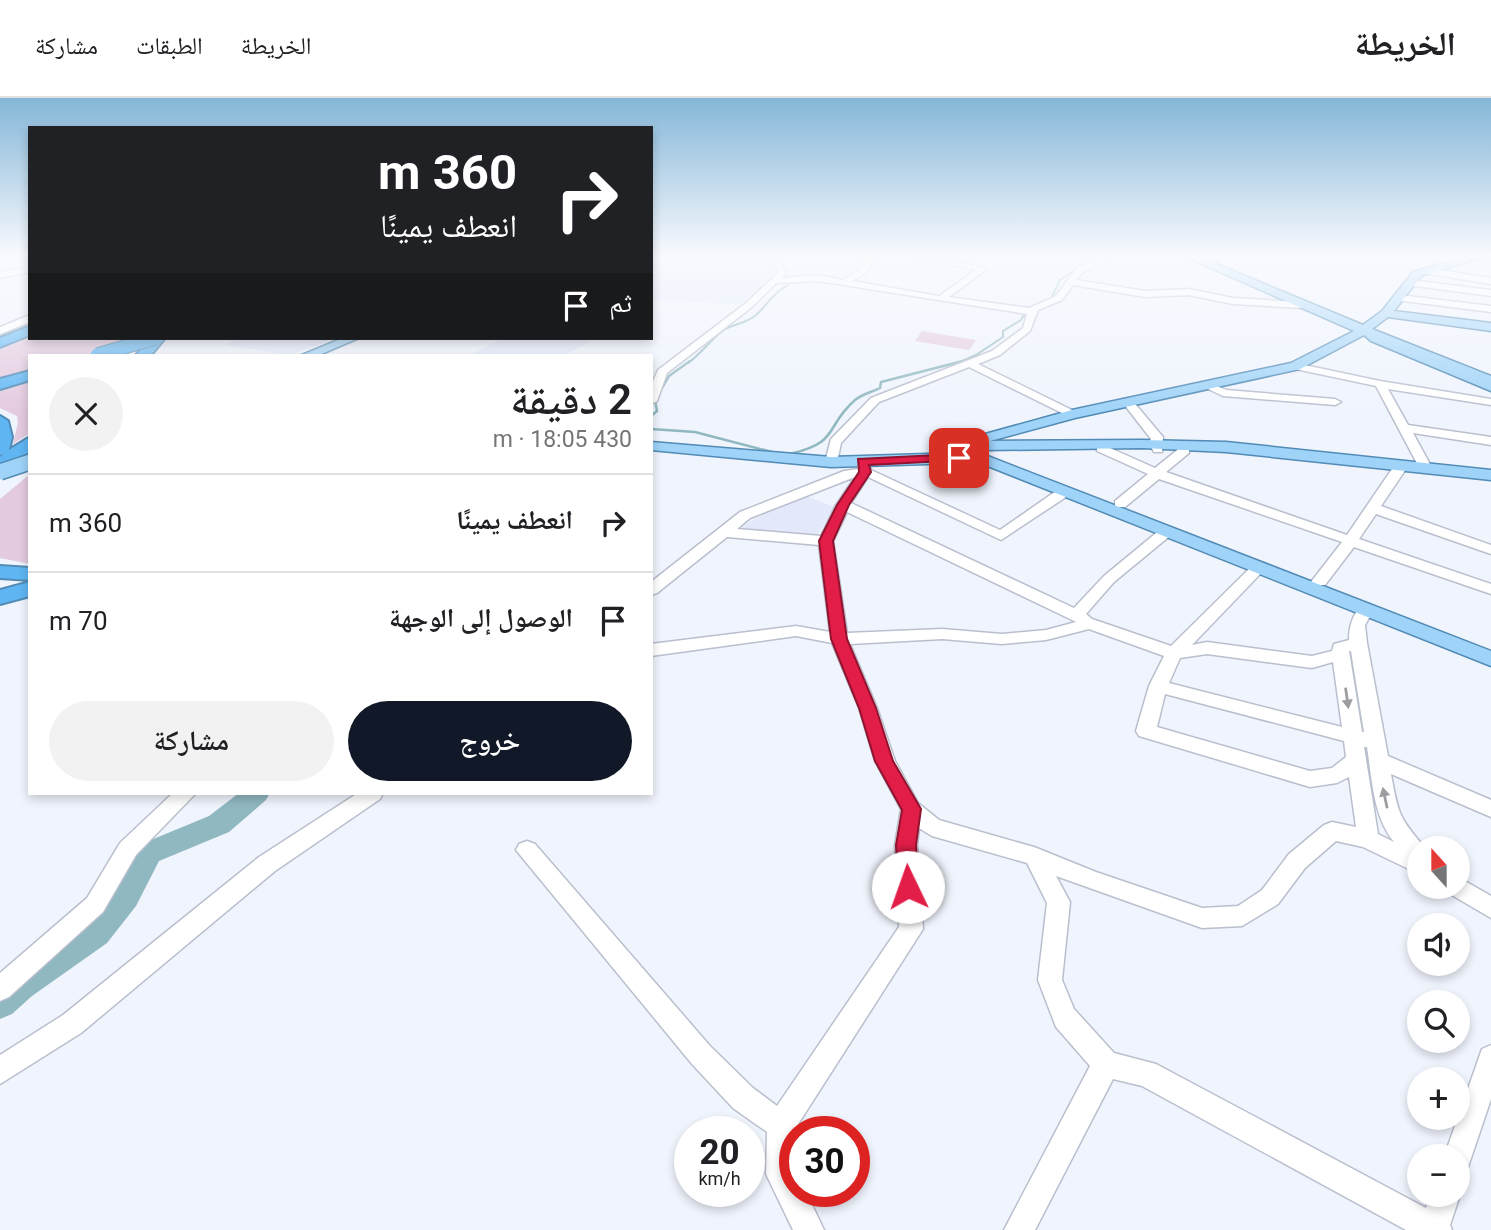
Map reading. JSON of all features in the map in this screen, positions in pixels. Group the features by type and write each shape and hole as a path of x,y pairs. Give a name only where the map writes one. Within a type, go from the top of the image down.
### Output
{"highway":[{"path":"0,343 28,331"},
{"path":"126,354 140,340"},
{"path":"101,354 150,340"},
{"path":"144,354 155,340"},
{"path":"0,384 28,377"},
{"path":"0,421 3,437 0,450"},
{"path":"0,466 28,444"},
{"path":"0,483 28,461"},
{"path":"0,572 28,574"},
{"path":"0,597 28,590"}],"main road":[{"path":"1308,308 1491,381"},
{"path":"832,460 955,452 975,461 986,450 1072,414 1295,366 1366,331 1390,308"},
{"path":"1386,313 1491,327"},
{"path":"1366,331 1375,338 1491,387"},
{"path":"311,354 348,340"},
{"path":"324,354 360,340"},
{"path":"653,444 832,460 864,467 955,452 963,442 1491,647"},
{"path":"986,450 1156,447 1260,450 1491,478"},
{"path":"986,450 1156,447 1421,469"},
{"path":"986,450 1064,492 1491,659"},
{"path":"0,466 28,459"},
{"path":"0,472 28,460"}],"street":[{"path":"653,396 662,372 745,308"},
{"path":"1008,308 1032,311"},
{"path":"832,460 835,442 875,400 996,353 1027,329 1035,308"},
{"path":"1461,308 1471,324"},
{"path":"0,331 28,319"},
{"path":"971,364 1072,414"},
{"path":"1295,366 1380,384 1491,402"},
{"path":"1380,384 1404,428 1421,469"},
{"path":"1210,386 1223,393 1335,402"},
{"path":"1127,401 1159,440 1156,447"},
{"path":"1404,428 1491,441"},
{"path":"1101,448 1155,473 1491,589"},
{"path":"1120,504 1185,450"},
{"path":"864,467 1001,536 1064,492"},
{"path":"864,467 826,541 839,639 868,708 884,761 911,809 932,828 1034,856 1090,880 1202,918 1242,916 1270,897 1297,861 1332,831 1368,839 1407,859"},
{"path":"653,588 745,515 864,467"},
{"path":"1319,582 1399,469"},
{"path":"843,505 1083,620 1174,653 1207,648 1312,662 1349,649"},
{"path":"1373,508 1491,550"},
{"path":"653,650 796,631 839,639 943,634 1002,639 1046,635 1083,620 1109,579 1166,532"},
{"path":"723,533 826,541"},
{"path":"1258,568 1174,653 1158,685 1146,731 1310,779 1336,775 1355,761"},
{"path":"1365,611 1349,649 1352,737 1368,839"},
{"path":"1349,649 1376,751 1387,808 1395,828 1407,842"},
{"path":"1158,685 1352,737 1491,809"},
{"path":"0,989 95,905 128,849 184,795"},
{"path":"0,1071 72,1024 267,864 370,795"},
{"path":"787,1116 911,929 906,845 911,809"},
{"path":"527,850 701,1055 743,1098 779,1124"},
{"path":"1034,856 1059,902 1049,980 1065,1018 1106,1064 1146,1074 1435,1229 1441,1207"},
{"path":"1470,895 1491,908"},
{"path":"1462,1144 1491,1058"},
{"path":"1019,1230 1106,1064"},
{"path":"798,1207 809,1230"}],"shaded area":[{"path":"922,331 976,340 969,350 915,341"},
{"path":"28,338 28,340 133,340 89,354 28,354 28,373 0,381 0,349"},
{"path":"236,340 331,340 292,354 225,345"},
{"path":"500,340 592,340 568,354 472,354"},
{"path":"28,383 28,434 13,444 17,416 0,408 0,391"},
{"path":"28,476 28,564 0,558 0,499"},
{"path":"806,496 834,507 816,537 737,531 756,518"}],"waterway":[{"path":"688,363 725,329 745,322 763,308"},
{"path":"962,361 1003,337 1003,331 1021,320 1026,312"},
{"path":"659,393 669,376 690,361"},
{"path":"790,454 825,439 845,410 858,398 880,388 881,382 962,361"},
{"path":"958,363 962,361"},
{"path":"653,414 657,411 655,400"},
{"path":"653,429 695,432 772,452"},
{"path":"0,1003 21,985 96,933 125,897 149,853 219,824 255,795"}],"route":[{"path":"908,887 906,845 911,809 884,761 868,708 839,639 826,541 843,505 865,472 862,462 959,458"}]}
